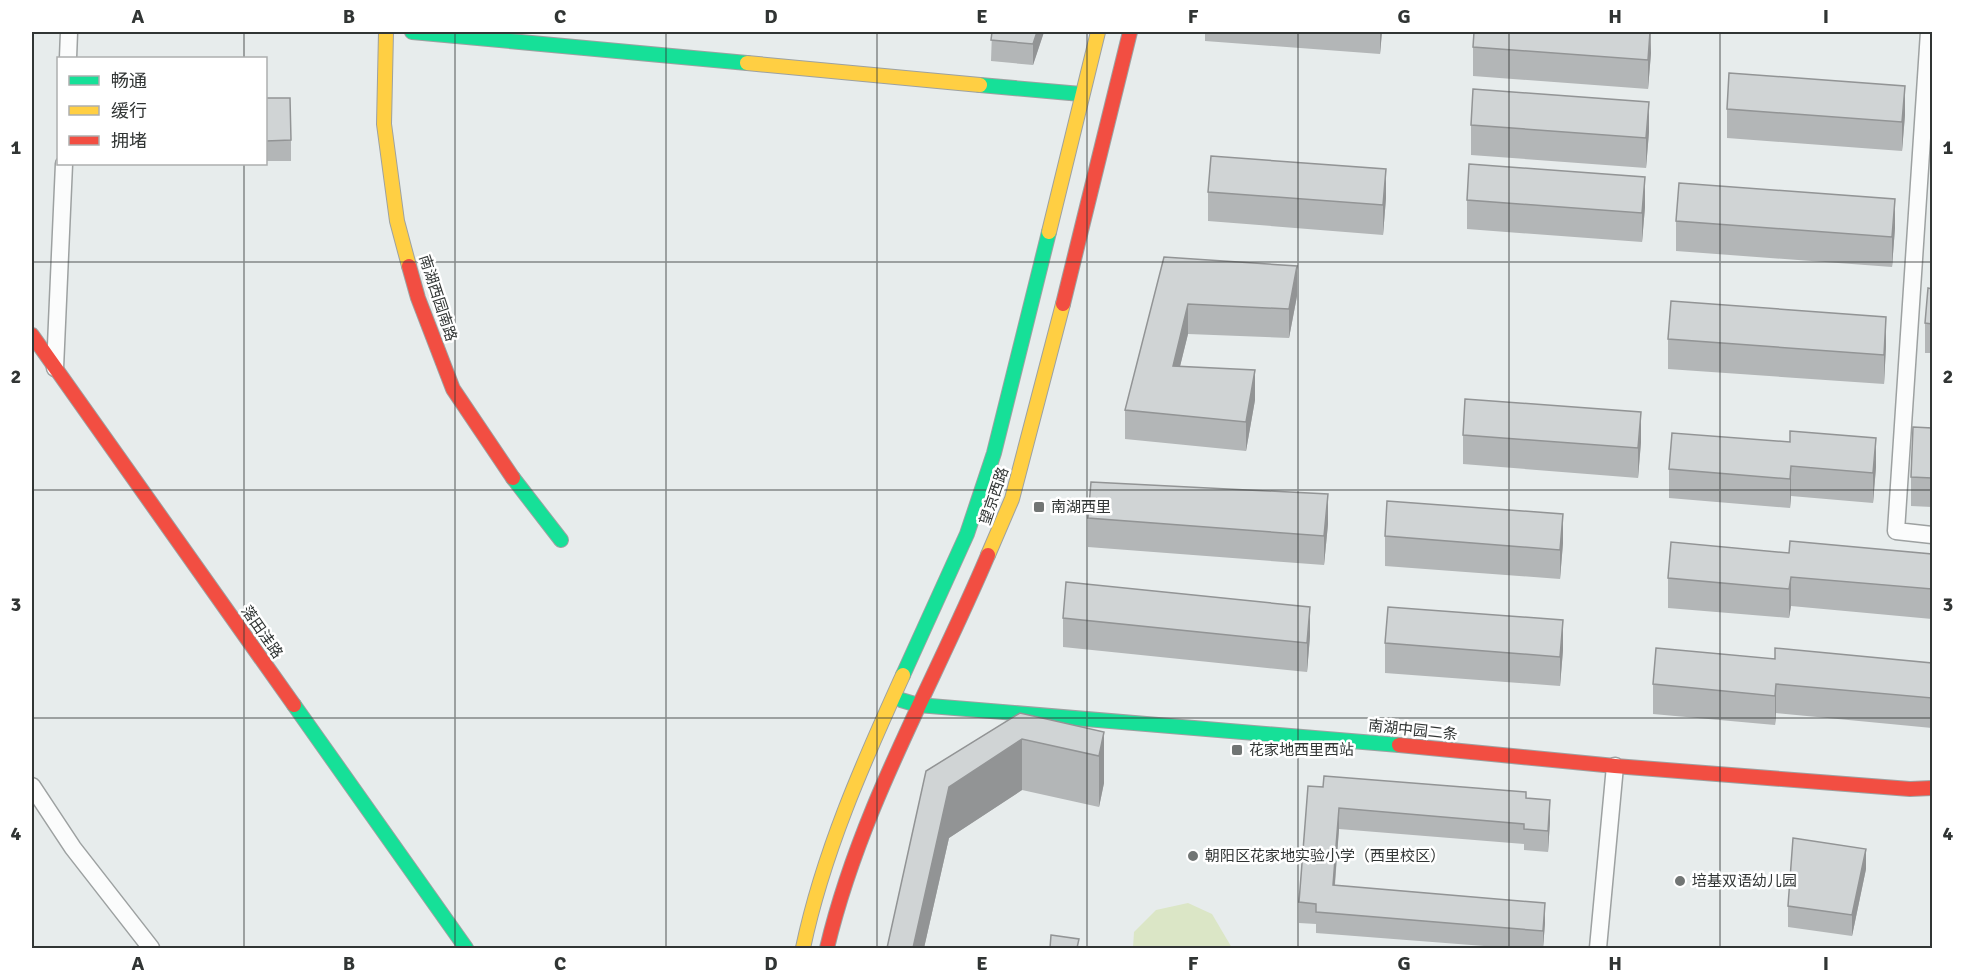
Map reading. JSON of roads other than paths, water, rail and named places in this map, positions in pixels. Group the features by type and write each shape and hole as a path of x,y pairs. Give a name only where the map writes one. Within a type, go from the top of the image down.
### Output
{"street":[{"path":"68,57 69,32"},
{"name":"南湖西园南路","path":"386,32 384,124 397,221 418,298 453,389 504,467 561,540"},
{"path":"412,32 1081,94"},
{"name":"望京西路","path":"802,948 812,909 858,772 967,534 994,453 1098,32"},
{"name":"望京西路","path":"827,948 837,906 876,802 918,705 958,626 1011,499 1047,367 1130,32"},
{"path":"1929,32 1896,531 1932,535"},
{"path":"55,368 64,165"},
{"name":"落田洼路","path":"32,335 466,948"},
{"name":"南湖中园二条","path":"892,698 918,705 1216,728 1615,766 1910,789 1932,788"},
{"path":"1598,948 1615,766"},
{"path":"32,786 74,848 151,948"}],"place":[{"name":"南湖西里","path":"1039,507"},
{"name":"花家地西里西站","path":"1237,750"},
{"name":"朝阳区花家地实验小学（西里校区）","path":"1193,856"},
{"name":"培基双语幼儿园","path":"1680,881"}]}
